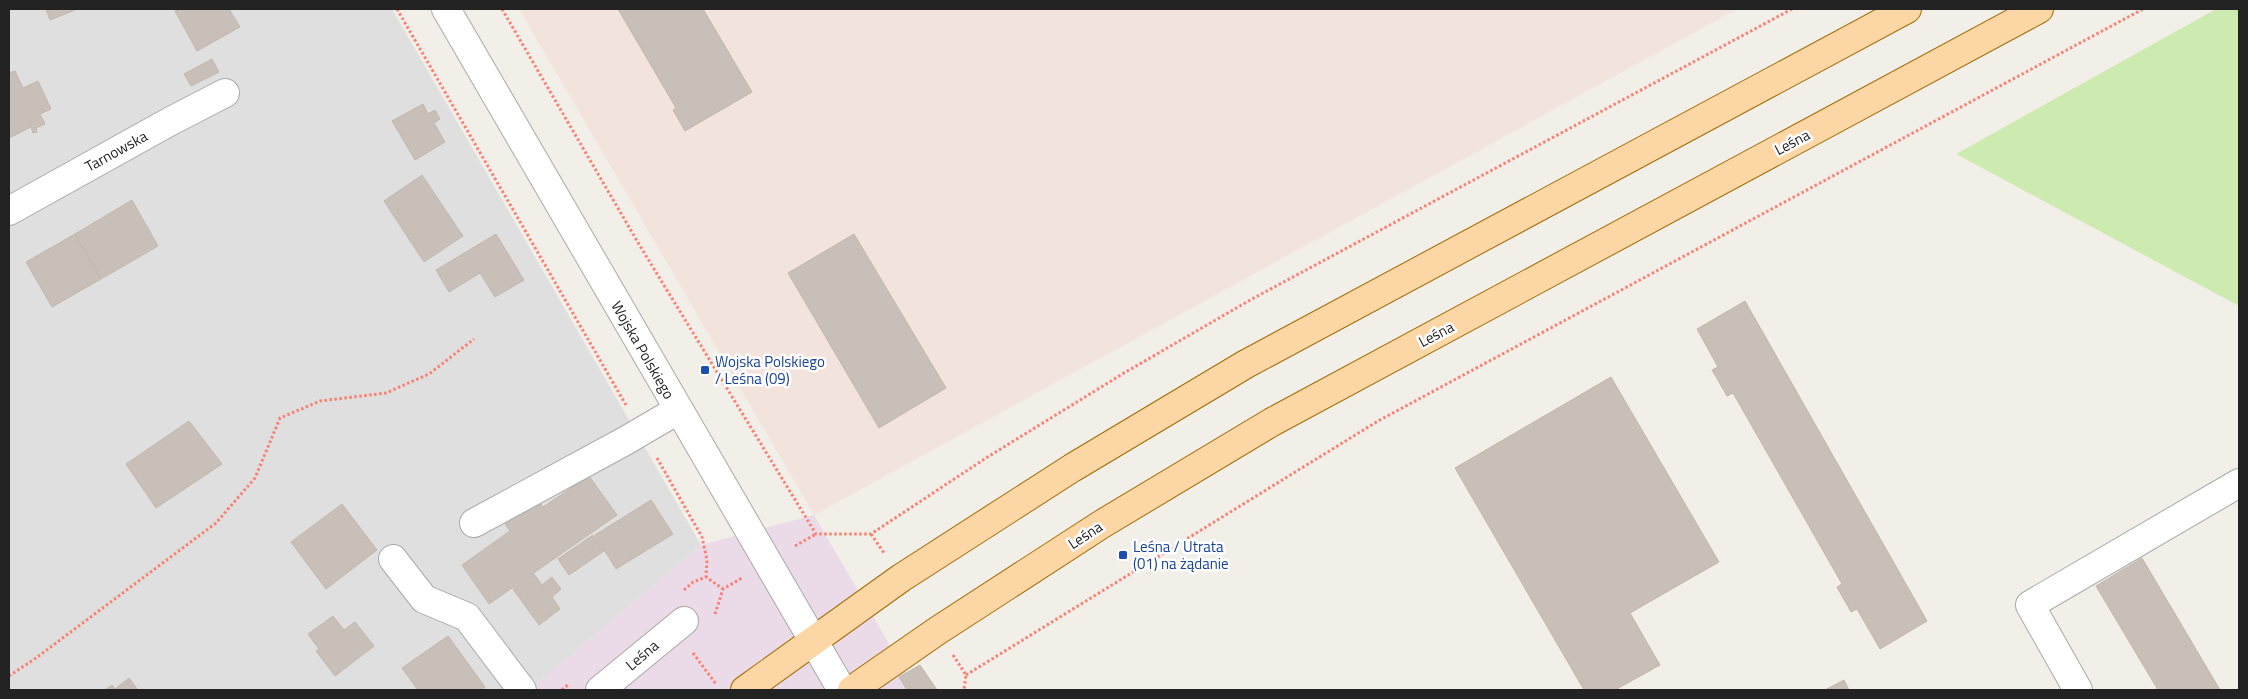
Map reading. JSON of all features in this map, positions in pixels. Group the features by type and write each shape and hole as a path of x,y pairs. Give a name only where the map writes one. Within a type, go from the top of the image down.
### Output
{"main road":[{"path":"745,690 901,578 1072,468 1246,364 1907,9"},
{"name":"Leśna","path":"852,690 937,631 1102,524 1272,422 2039,9"}],"street":[{"name":"Wojska Polskiego","path":"446,9 842,690"},
{"name":"Tarnowska","path":"9,211 225,93"},
{"path":"474,523 642,432 678,410"},
{"path":"2078,690 2030,605 2239,483"},
{"path":"392,558 424,599 467,617 522,690"},
{"name":"Leśna","path":"600,690 686,633"}],"path":[{"path":"397,9 702,537 707,560 706,577"},
{"path":"502,9 640,246 816,534"},
{"path":"713,617 717,611 723,589 816,534 871,534 986,458 1115,378 1252,299 1792,9"},
{"path":"966,675 1378,421 2143,9"},
{"path":"9,676 36,658 216,523 255,478 280,418 320,401 386,393 429,374 474,339"},
{"path":"686,633 720,690"}],"shaded area":[{"path":"9,9 392,9 701,545 530,690 9,690"},
{"path":"519,9 1737,9 814,515"},
{"path":"814,515 916,690 530,690 701,545"}],"green space":[{"path":"2216,9 2239,9 2239,306 1956,154"}],"building":[{"path":"46,9 75,9 75,10 50,20"},
{"path":"179,9 229,9 240,27 197,51 175,11"},
{"path":"618,9 703,9 752,92 685,131 673,110 676,108"},
{"path":"212,59 219,72 191,86 184,74"},
{"path":"15,71 23,88 38,81 51,109 40,114 45,124 36,128 37,132 33,133 31,127 9,138 9,73"},
{"path":"423,104 428,114 435,110 440,119 434,123 445,142 415,160 392,121"},
{"path":"422,175 463,236 424,262 384,201"},
{"path":"132,200 158,246 101,279 75,234"},
{"path":"75,234 101,279 52,307 26,262"},
{"path":"496,234 524,280 495,297 480,273 449,292 436,270"},
{"path":"854,234 946,388 879,428 788,273"},
{"path":"1745,301 1927,621 1880,649 1857,609 1851,612 1837,587 1842,584 1733,393 1727,396 1712,370 1718,367 1697,329"},
{"path":"1611,377 1719,562 1630,613 1660,665 1615,690 1584,690 1455,468"},
{"path":"189,421 222,464 156,508 126,464"},
{"path":"589,476 617,515 489,604 462,565 510,531 505,524 538,500 543,507"},
{"path":"651,500 673,534 616,569 595,535"},
{"path":"342,504 377,550 326,589 291,542"},
{"path":"593,535 604,551 569,575 558,559"},
{"path":"2142,558 2220,690 2158,690 2096,586"},
{"path":"534,574 542,585 552,577 561,589 552,597 560,609 539,625 513,589"},
{"path":"333,616 344,630 355,622 374,646 335,676 316,651 319,649 308,634"},
{"path":"448,636 485,687 481,690 418,690 402,668"},
{"path":"920,665 937,690 907,690 899,677"},
{"path":"129,678 138,690 105,690 112,685 115,689"},
{"path":"1844,680 1849,690 1825,690"}],"place":[{"name":"Wojska Polskiego / Leśna (09)","path":"705,370"},
{"name":"Leśna / Utrata (01) na żądanie","path":"1123,555"}]}
